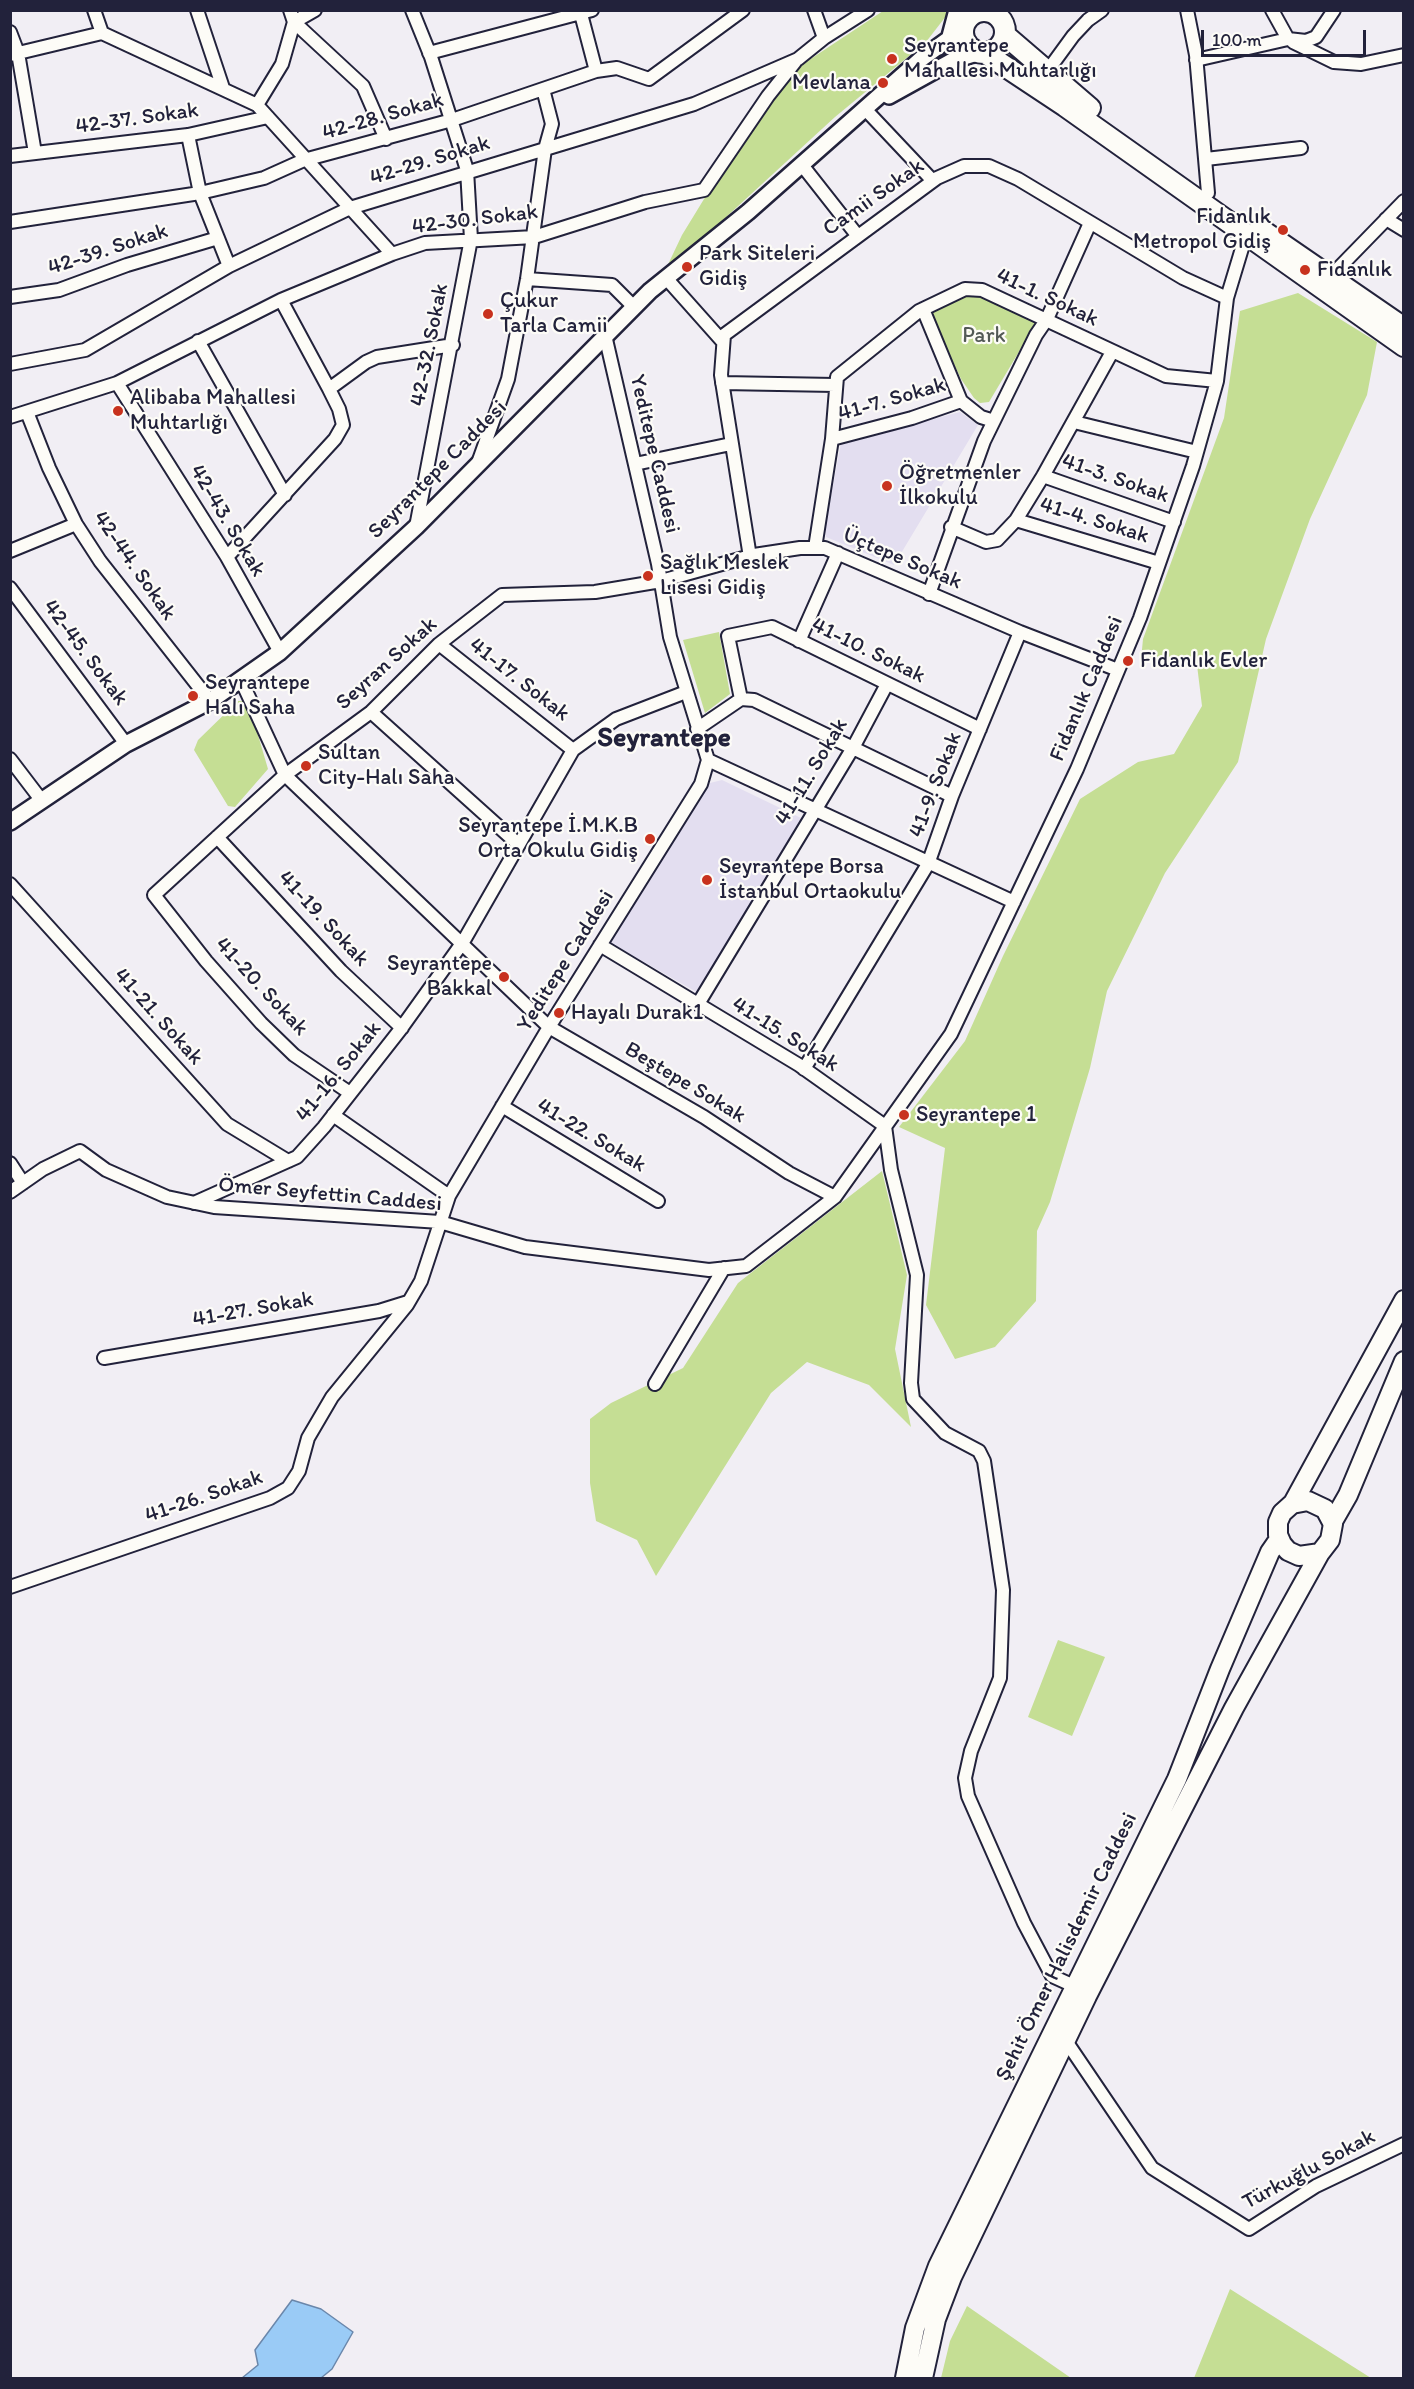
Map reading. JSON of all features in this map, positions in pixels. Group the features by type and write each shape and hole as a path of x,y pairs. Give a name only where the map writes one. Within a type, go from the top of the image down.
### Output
{"main road":[{"path":"1404,328 1208,193 1073,96 1005,35 1000,19 988,11 980,12 961,22 967,44 1065,106 1404,346"},
{"path":"983,53 999,47 1005,35"},
{"path":"1404,1300 1293,1503 1279,1519 1279,1539 1288,1551 1299,1556 1320,1553 1330,1540 1332,1522 1348,1496 1404,1361"},
{"path":"1293,1503 1304,1501 1317,1503 1327,1512 1332,1522"},
{"name":"Şehit Ömer Halisdemir Caddesi","path":"905,2379 915,2328 938,2266 1177,1779 1220,1669 1270,1552 1279,1539"},
{"name":"Şehit Ömer Halisdemir Caddesi","path":"923,2379 936,2319 952,2277 1066,2041 1234,1708 1320,1553"}],"street":[{"path":"94,10 102,33"},
{"path":"197,10 223,88"},
{"path":"292,16 315,10"},
{"name":"42-32. Sokak","path":"412,10 452,120 467,171 471,238 453,345 416,526"},
{"name":"42-28. Sokak","path":"10,222 200,192 264,178 304,160 452,120 596,71 617,68 649,79 743,10"},
{"path":"814,10 824,38"},
{"name":"42-29. Sokak","path":"10,364 85,350 229,266 350,208 694,104 798,59 824,38 867,10"},
{"path":"1046,73 1073,36 1088,20 1102,10"},
{"path":"1187,10 1196,60 1208,193"},
{"path":"1272,10 1288,39 1334,62 1361,64 1404,56"},
{"path":"1196,60 1288,39 1306,41 1316,37 1334,10"},
{"path":"429,53 586,12 596,71"},
{"path":"257,105 282,64 292,16"},
{"path":"292,16 363,86 386,139"},
{"name":"Seyrantepe Caddesi","path":"10,822 126,744 210,701 279,652 416,526 634,307 802,165 961,22"},
{"path":"10,32 35,153"},
{"path":"14,54 102,33 257,105 304,160 392,254"},
{"name":"Seyrantepe Caddesi","path":"865,109 954,60 983,53"},
{"name":"42-30. Sokak","path":"10,417 117,383 281,300 392,254 426,243 471,238 534,237 645,202 704,190 768,96 798,59"},
{"path":"954,60 1001,65"},
{"path":"478,463 508,379 527,279 545,149 552,124 543,89"},
{"path":"865,109 933,181"},
{"name":"42-37. Sokak","path":"10,156 188,135 268,117"},
{"path":"188,135 200,192 229,266"},
{"path":"1206,159 1301,148"},
{"path":"802,165 857,235"},
{"name":"Camii Sokak","path":"723,342 724,335 857,235 933,181 964,166 989,166 1018,178 1183,278 1227,298"},
{"path":"1330,277 1404,201"},
{"path":"1386,219 1404,230"},
{"path":"929,594 951,527 994,421 1036,335 1047,320 1090,223"},
{"name":"Fidanlık Caddesi","path":"885,1126 951,1034 1077,769 1118,670 1174,522 1197,452 1217,381 1227,298 1246,235"},
{"name":"42-39. Sokak","path":"10,297 59,290 127,265 218,238"},
{"path":"666,278 723,342 722,383 750,556"},
{"path":"527,279 612,285 634,307"},
{"name":"41-1. Sokak","path":"835,385 837,377 923,309 965,289 982,290 1166,376 1217,381"},
{"path":"227,557 335,439 343,425 339,409 281,300"},
{"path":"923,309 961,401"},
{"name":"Yeditepe Caddesi","path":"440,1222 449,1196 549,1027 701,784 708,760 670,637 661,580 605,335"},
{"path":"198,341 285,495"},
{"path":"329,389 366,362 377,357 453,345"},
{"path":"951,527 986,542 997,540 1016,520 1112,352"},
{"name":"42-43. Sokak","path":"117,383 227,557 279,652"},
{"path":"722,383 835,385 832,439 815,548"},
{"name":"41-7. Sokak","path":"832,439 912,418 961,401 981,417 994,421"},
{"name":"42-44. Sokak","path":"27,412 49,468 76,524 126,596 210,701"},
{"path":"1074,422 1197,452"},
{"path":"635,464 731,444"},
{"name":"41-3. Sokak","path":"1042,476 1174,522"},
{"name":"41-4. Sokak","path":"1016,520 1159,563"},
{"path":"10,551 76,524"},
{"name":"Üçtepe Sokak","path":"661,580 750,556 825,548 1020,632 1118,670"},
{"path":"799,641 838,553"},
{"name":"Seyran Sokak","path":"154,895 285,775 371,712 439,644 502,595 595,592 661,580"},
{"name":"42-45. Sokak","path":"10,588 126,744"},
{"name":"41-10. Sokak","path":"741,699 728,636 772,627 980,729"},
{"name":"41-9. Sokak","path":"804,1069 928,864 952,796 1020,632"},
{"name":"41-17. Sokak","path":"439,644 573,750"},
{"path":"241,680 285,775"},
{"name":"41-11. Sokak","path":"698,1004 813,810 854,746 887,684"},
{"name":"41-16. Sokak","path":"194,1203 297,1156 402,1028 463,942 573,750 616,719 686,692"},
{"path":"697,729 741,699 754,700 854,746 952,796"},
{"path":"371,712 518,844"},
{"path":"10,759 42,801"},
{"path":"708,760 1014,902"},
{"name":"Beştepe Sokak","path":"285,775 386,874 463,942 549,1027 704,1117 789,1173 835,1197"},
{"name":"41-19. Sokak","path":"217,837 341,971 402,1028"},
{"name":"41-21. Sokak","path":"10,884 227,1124 288,1161"},
{"name":"41-20. Sokak","path":"154,895 206,961 261,1023 294,1055 350,1093"},
{"name":"41-15. Sokak","path":"600,945 804,1069 885,1126"},
{"name":"41-22. Sokak","path":"502,1106 658,1201"},
{"path":"333,1114 449,1196"},
{"path":"885,1126 891,1170 917,1275 911,1383 913,1400 945,1433 979,1451 984,1461 1003,1590 1000,1678 971,1751 965,1778 968,1796 1024,1923 1052,1976 1074,1986"},
{"name":"Ömer Seyfettin Caddesi","path":"23,1183 80,1151 106,1170 136,1184 167,1197 194,1203 314,1216 440,1222 525,1247 709,1270 746,1266 835,1197 885,1126"},
{"path":"10,1163 23,1183 10,1192"},
{"name":"41-26. Sokak","path":"10,1587 270,1498 288,1488 299,1471 308,1438 332,1397 408,1302 421,1281 440,1222"},
{"path":"656,1384 724,1268"},
{"name":"41-27. Sokak","path":"104,1358 379,1311 408,1302"},
{"name":"Türkuğlu Sokak","path":"1066,2041 1152,2168 1249,2229 1316,2186 1404,2144"}],"shaded area":[{"name":"Öğretmenler İlkokulu","path":"960,412 978,425 894,565 826,537 825,528 841,443"},
{"name":"Seyrantepe Borsa İstanbul Ortaokulu","path":"722,780 801,818 700,994 609,942 710,783"}],"green space":[{"path":"883,11 950,11 926,42 835,117 663,275 682,235 712,186 775,95 800,66"},
{"name":"Park","path":"958,293 982,293 1033,319 1035,325 989,402 980,403 961,379 928,308"},
{"path":"1298,293 1377,342 1367,395 1310,519 1266,639 1238,762 1165,873 1107,991 1090,1068 1050,1202 1037,1231 1036,1301 995,1347 955,1359 926,1305 945,1148 899,1127 965,1041 1003,956 1080,799 1138,762 1174,754 1202,706 1197,665 1141,660 1143,639 1224,418 1240,311"},
{"path":"719,632 730,694 705,713 683,640"},
{"path":"238,701 248,701 268,769 235,807 228,806 194,750 198,740"},
{"path":"882,1171 907,1275 895,1349 911,1427 869,1385 807,1362 771,1393 656,1576 637,1540 596,1521 590,1483 590,1419 611,1403 683,1368 738,1283"},
{"path":"1058,1640 1105,1657 1072,1736 1028,1717"},
{"path":"1230,2289 1371,2378 1194,2378"},
{"path":"967,2306 1071,2378 941,2378 950,2341"}],"water":[{"path":"292,2300 321,2309 353,2332 332,2369 321,2378 242,2378 258,2365 255,2350"}],"place":[{"name":"Seyrantepe Mahallesi Muhtarlığı","path":"892,59"},
{"name":"Mevlana","path":"883,83"},
{"name":"Fidanlık Metropol Gidiş","path":"1283,230"},
{"name":"Park Siteleri Gidiş","path":"687,267"},
{"name":"Fidanlık","path":"1305,270"},
{"name":"Çukur Tarla Camii","path":"488,314"},
{"name":"Alibaba Mahallesi Muhtarlığı","path":"118,411"},
{"name":"Öğretmenler İlkokulu","path":"887,486"},
{"name":"Sağlık Meslek Lisesi Gidiş","path":"648,576"},
{"name":"Fidanlık Evler","path":"1128,661"},
{"name":"Seyrantepe Halı Saha","path":"193,696"},
{"name":"Sultan City-Halı Saha","path":"306,766"},
{"name":"Seyrantepe İ.M.K.B Orta Okulu Gidiş","path":"650,839"},
{"name":"Seyrantepe Borsa İstanbul Ortaokulu","path":"707,880"},
{"name":"Seyrantepe Bakkal","path":"504,977"},
{"name":"Hayalı Durak1","path":"559,1013"},
{"name":"Seyrantepe 1","path":"904,1115"}],"district":[{"name":"Seyrantepe","path":"664,739"}]}
